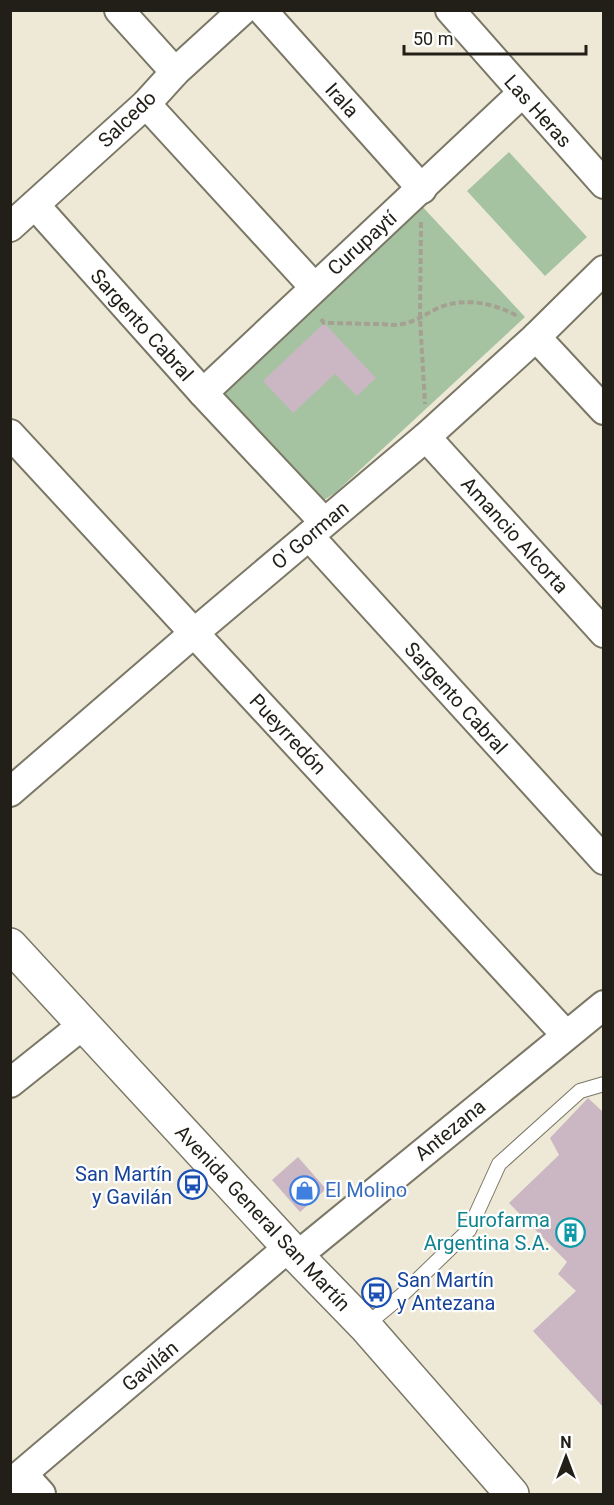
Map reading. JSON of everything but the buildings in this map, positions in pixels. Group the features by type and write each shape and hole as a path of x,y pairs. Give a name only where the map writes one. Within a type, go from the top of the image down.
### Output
{"main road":[{"name":"Avenida General San Martín","path":"10,945 365,1326 512,1494"}],"street":[{"path":"119,10 175,72"},
{"name":"Salcedo","path":"10,227 146,104 175,72 243,10"},
{"name":"Irala","path":"262,10 422,189"},
{"name":"Las Heras","path":"450,10 521,94 603,184"},
{"name":"Curupaytí","path":"203,393 521,94"},
{"path":"146,104 314,287"},
{"name":"Sargento Cabral","path":"35,205 203,393 317,529 603,860"},
{"name":"O' Gorman","path":"10,792 426,437 536,337 603,270"},
{"path":"536,337 603,410"},
{"name":"Pueyrredón","path":"10,434 566,1035"},
{"name":"Amancio Alcorta","path":"426,437 603,633"},
{"name":"Antezana","path":"293,1251 603,1005"},
{"path":"10,1083 84,1024"},
{"name":"Gavilán","path":"25,1484 293,1251"}],"lane":[{"path":"365,1326 401,1296 469,1230 500,1164 580,1091 603,1084"}],"path":[{"path":"422,189 420,318 426,437"},
{"path":"324,323 402,324 420,318 435,309 456,303 479,303 509,311 526,320 536,337"}],"green space":[{"path":"509,152 587,237 545,276 467,191"},
{"path":"419,203 525,317 335,493 324,500 319,499 225,400 222,391"}],"place":[{"name":"San Martín y Gavilán","path":"193,1185"},
{"name":"El Molino","path":"304,1190"},
{"name":"Eurofarma Argentina S.A.","path":"571,1232"},
{"name":"San Martín y Antezana","path":"376,1292"}]}
